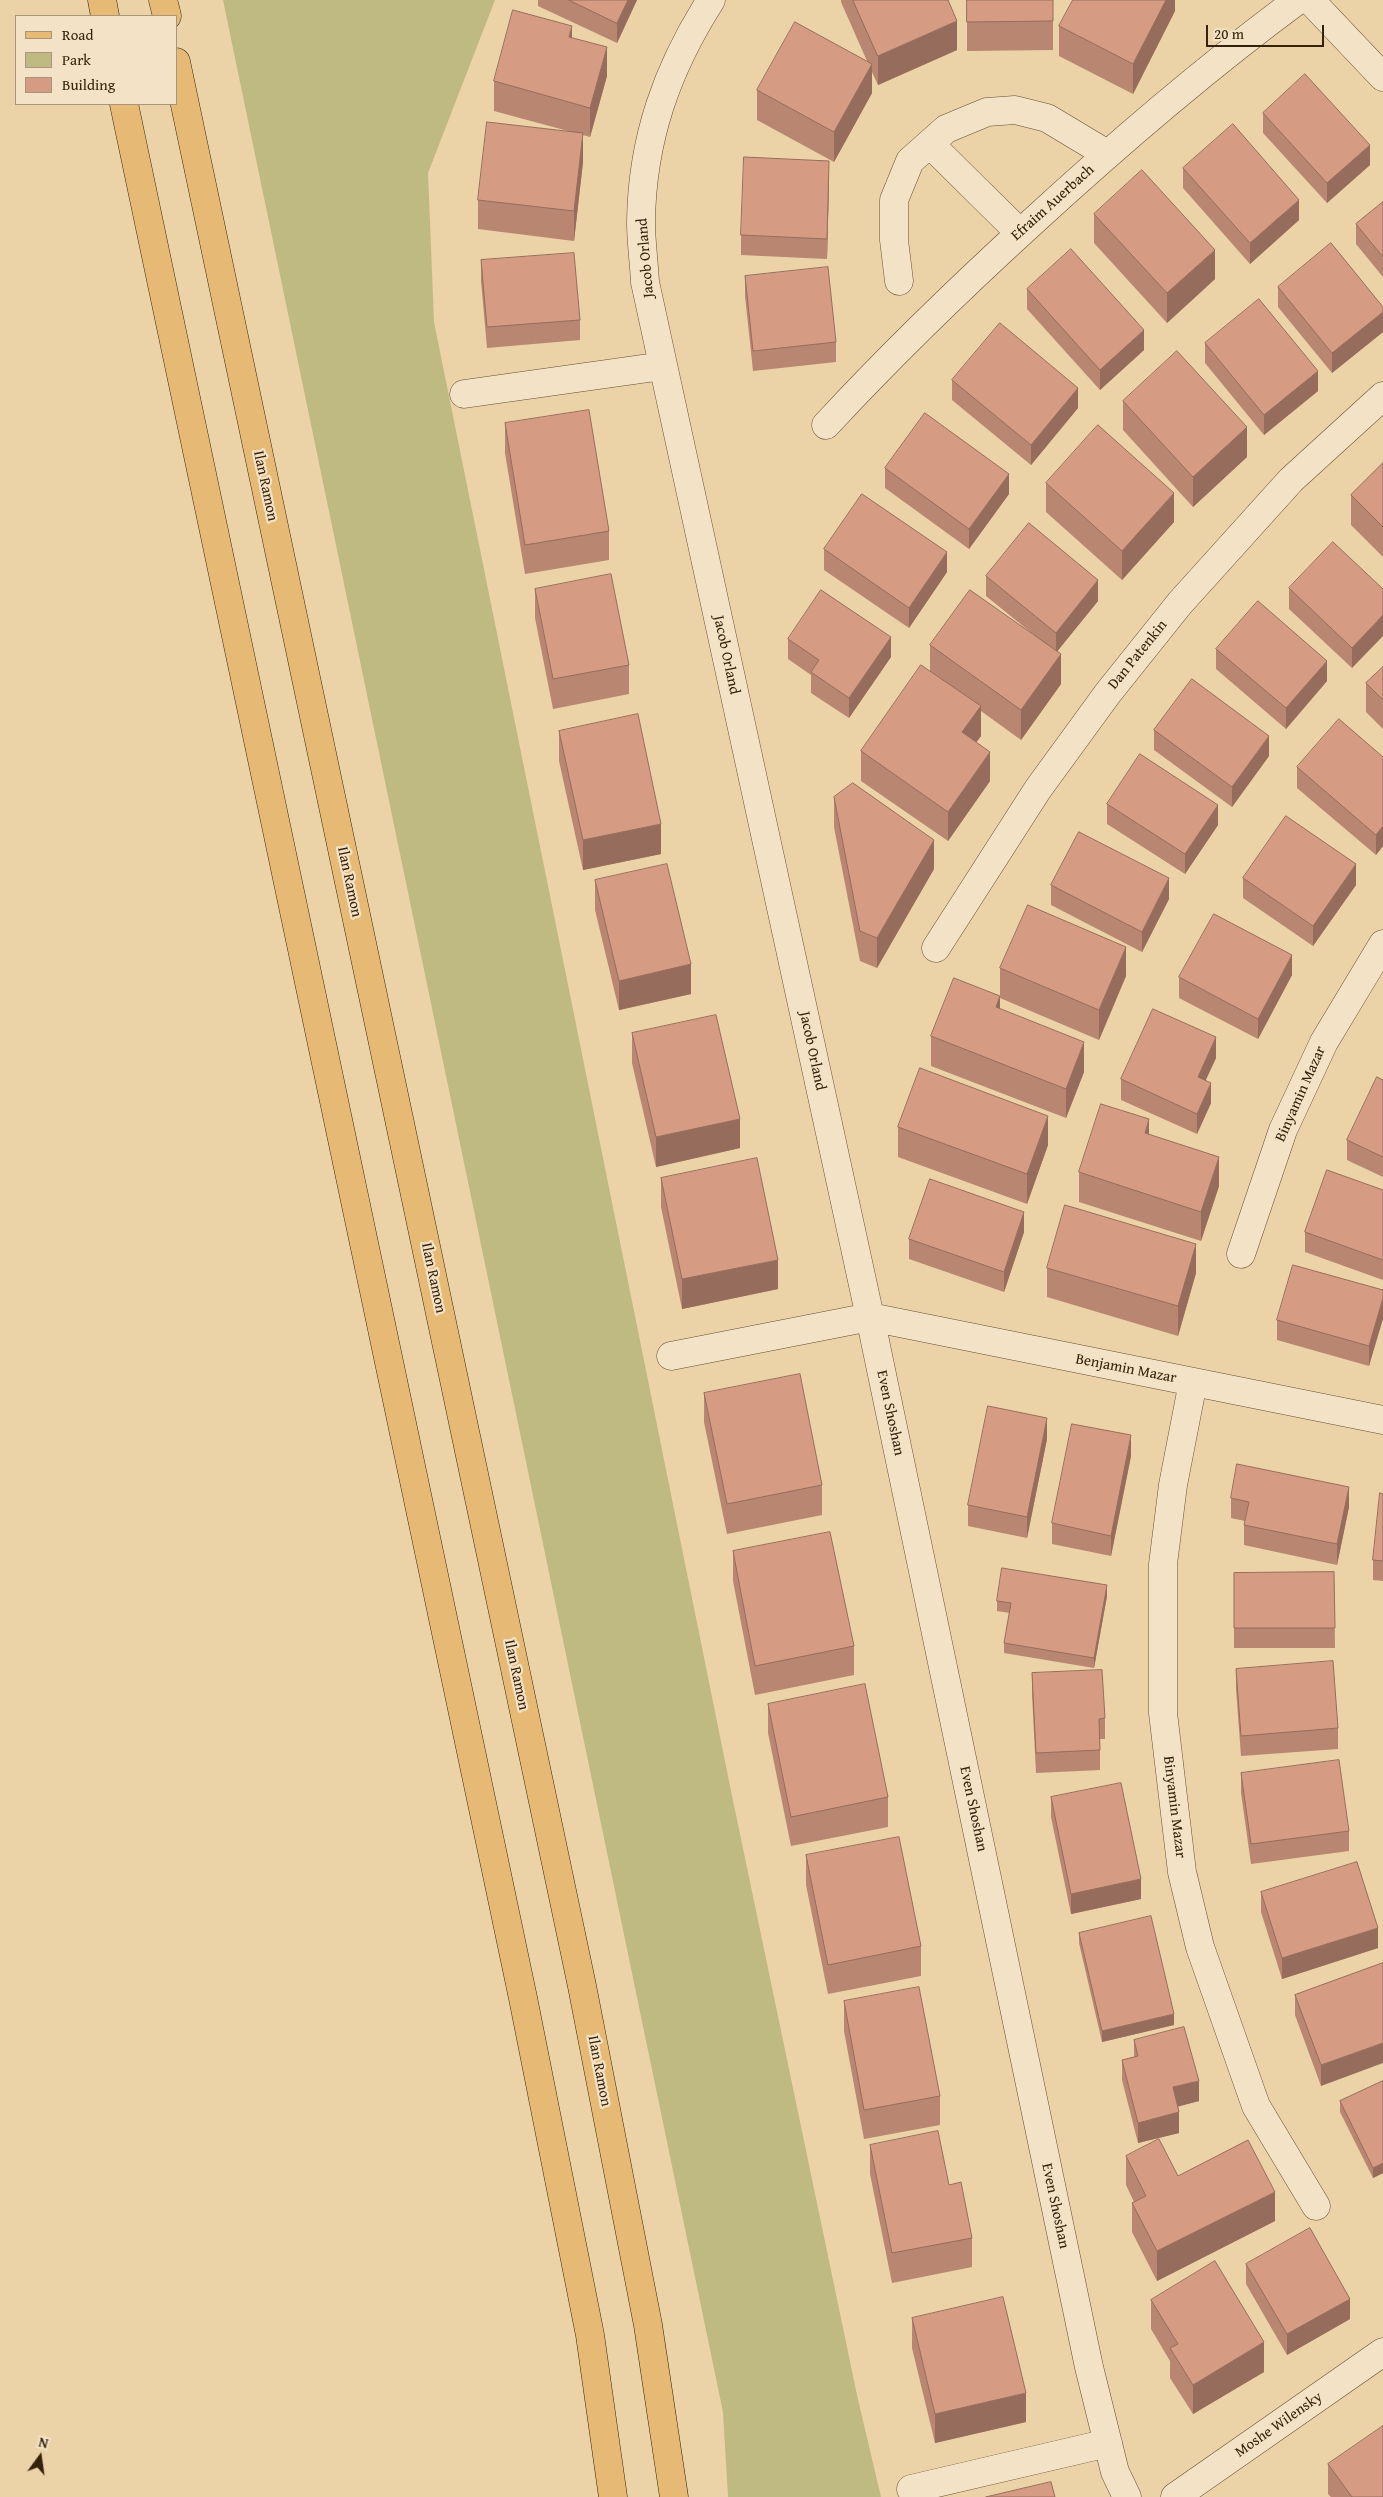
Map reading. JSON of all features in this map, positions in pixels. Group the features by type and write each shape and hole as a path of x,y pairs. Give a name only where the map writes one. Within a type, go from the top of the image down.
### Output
{"main road":[{"path":"102,0 105,15"},
{"path":"163,0 166,15"},
{"name":"Ilan Ramon","path":"178,71 582,1986 648,2325 674,2497"},
{"path":"124,105 523,1998 590,2335 613,2497"}],"street":[{"name":"Jacob Orland","path":"711,0 687,38 667,81 654,124 644,174 641,222 645,282 870,1317"},
{"name":"Efraim Auerbach","path":"826,425 939,308 1107,154 1224,55 1298,0"},
{"path":"1310,0 1383,77"},
{"path":"899,281 894,240 894,200 910,161 946,130 987,112 1015,110 1047,118 1107,154"},
{"path":"930,144 1020,233"},
{"path":"464,394 664,366"},
{"name":"Dan Patenkin","path":"936,948 1038,789 1108,693 1180,603 1291,480 1383,396"},
{"name":"Binyamin Mazar","path":"1242,1254 1283,1130 1324,1042 1383,944"},
{"path":"671,1356 870,1317"},
{"name":"Benjamin Mazar","path":"870,1317 1383,1420"},
{"name":"Even Shoshan","path":"870,1317 1085,2348 1115,2472 1127,2497"},
{"name":"Binyamin Mazar","path":"1193,1382 1173,1485 1163,1564 1163,1714 1182,1872 1200,1947 1256,2106 1316,2206"},
{"name":"Moshe Wilensky","path":"1175,2497 1383,2352"},
{"path":"911,2489 1108,2443"}],"green space":[{"path":"223,0 495,0 428,173 434,322 730,1786 857,2395 881,2497 728,2497 723,2412"}],"building":[{"path":"569,0 628,0 617,23"},
{"path":"853,0 948,0 957,21 878,56"},
{"path":"967,0 1053,0 1053,21 967,22"},
{"path":"1073,0 1166,0 1133,64 1059,26"},
{"path":"513,10 572,26 569,37 607,47 590,108 494,81"},
{"path":"795,22 872,64 834,132 757,90"},
{"path":"1305,74 1370,145 1327,183 1263,113"},
{"path":"487,122 583,133 574,211 478,200"},
{"path":"1233,124 1299,200 1250,243 1183,168"},
{"path":"744,157 829,161 827,239 741,235"},
{"path":"1142,170 1215,250 1167,293 1094,214"},
{"path":"1383,202 1383,257 1356,224"},
{"path":"1331,243 1383,307 1383,312 1332,353 1278,287"},
{"path":"1071,249 1144,330 1100,370 1027,289"},
{"path":"574,253 580,320 487,327 481,260"},
{"path":"828,267 836,342 753,351 745,276"},
{"path":"1259,299 1318,371 1264,415 1205,343"},
{"path":"1000,323 1078,388 1031,445 952,380"},
{"path":"1177,351 1247,427 1193,477 1123,401"},
{"path":"589,410 609,531 525,545 505,423"},
{"path":"925,413 1009,474 969,529 885,468"},
{"path":"1098,425 1174,493 1122,551 1046,483"},
{"path":"1383,463 1383,527 1351,495"},
{"path":"862,494 947,552 909,608 824,549"},
{"path":"1029,523 1098,580 1056,633 986,576"},
{"path":"1333,542 1383,589 1383,615 1352,648 1289,588"},
{"path":"611,574 629,665 553,679 535,589"},
{"path":"821,590 891,637 849,698 811,672 819,660 788,639"},
{"path":"970,590 1061,654 1021,710 930,645"},
{"path":"1258,601 1327,661 1286,708 1216,649"},
{"path":"921,665 981,706 962,732 990,752 948,812 861,751"},
{"path":"1383,667 1383,700 1366,683"},
{"path":"1192,679 1269,736 1232,787 1154,730"},
{"path":"638,714 661,824 583,840 559,731"},
{"path":"1339,719 1383,757 1383,826 1376,835 1297,767"},
{"path":"1140,754 1218,805 1185,854 1107,804"},
{"path":"853,783 934,840 877,938 860,931 834,797"},
{"path":"1286,816 1356,864 1313,926 1243,878"},
{"path":"1079,832 1169,878 1142,932 1051,885"},
{"path":"667,864 691,964 619,981 595,880"},
{"path":"1028,905 1126,947 1099,1010 1000,968"},
{"path":"1214,914 1292,955 1258,1019 1179,977"},
{"path":"954,978 1000,996 996,1007 1084,1042 1066,1089 931,1036"},
{"path":"1153,1009 1216,1037 1198,1077 1211,1083 1197,1114 1121,1079"},
{"path":"716,1015 740,1119 656,1137 632,1033"},
{"path":"920,1068 1048,1116 1027,1174 898,1127"},
{"path":"1377,1077 1383,1080 1383,1157 1347,1140"},
{"path":"1101,1104 1149,1119 1145,1133 1219,1157 1201,1212 1079,1172"},
{"path":"757,1158 778,1260 682,1279 661,1178"},
{"path":"1327,1170 1383,1190 1383,1260 1305,1232"},
{"path":"930,1179 1024,1212 1004,1272 909,1239"},
{"path":"1065,1205 1196,1244 1178,1306 1047,1268"},
{"path":"1293,1265 1383,1290 1383,1298 1369,1346 1277,1320"},
{"path":"800,1374 822,1485 727,1504 704,1393"},
{"path":"988,1406 1047,1418 1027,1517 968,1505"},
{"path":"1072,1424 1131,1435 1111,1536 1052,1523"},
{"path":"1237,1464 1349,1487 1337,1544 1244,1525 1249,1502 1231,1498"},
{"path":"1380,1493 1383,1494 1383,1561 1373,1560"},
{"path":"830,1532 854,1646 755,1666 733,1551"},
{"path":"1002,1568 1107,1585 1094,1658 1004,1643 1011,1603 997,1601"},
{"path":"1334,1572 1335,1628 1234,1628 1234,1573"},
{"path":"1333,1661 1338,1728 1241,1736 1236,1669"},
{"path":"1102,1670 1105,1718 1099,1719 1100,1750 1036,1753 1032,1673"},
{"path":"865,1684 888,1797 791,1817 768,1704"},
{"path":"1339,1760 1349,1831 1251,1844 1241,1773"},
{"path":"1121,1783 1141,1879 1071,1894 1051,1797"},
{"path":"899,1837 921,1946 828,1965 806,1855"},
{"path":"1357,1862 1378,1928 1282,1958 1261,1892"},
{"path":"1151,1916 1174,2014 1102,2031 1079,1933"},
{"path":"1383,1963 1383,2043 1321,2065 1295,1995"},
{"path":"919,1987 940,2096 864,2110 844,2001"},
{"path":"1184,2027 1199,2081 1173,2087 1179,2112 1138,2123 1122,2060 1138,2056 1134,2040"},
{"path":"1383,2081 1383,2163 1373,2168 1340,2101"},
{"path":"938,2131 949,2185 961,2182 972,2238 892,2253 870,2145"},
{"path":"1159,2139 1178,2176 1248,2140 1275,2192 1157,2251 1132,2203 1146,2196 1126,2156"},
{"path":"1310,2228 1350,2299 1287,2334 1246,2264"},
{"path":"1215,2261 1264,2342 1193,2385 1170,2348 1178,2344 1151,2300"},
{"path":"1003,2297 1026,2393 935,2414 912,2318"},
{"path":"1383,2426 1383,2497 1352,2497 1328,2464"},
{"path":"1051,2482 1055,2497 986,2497"}]}
